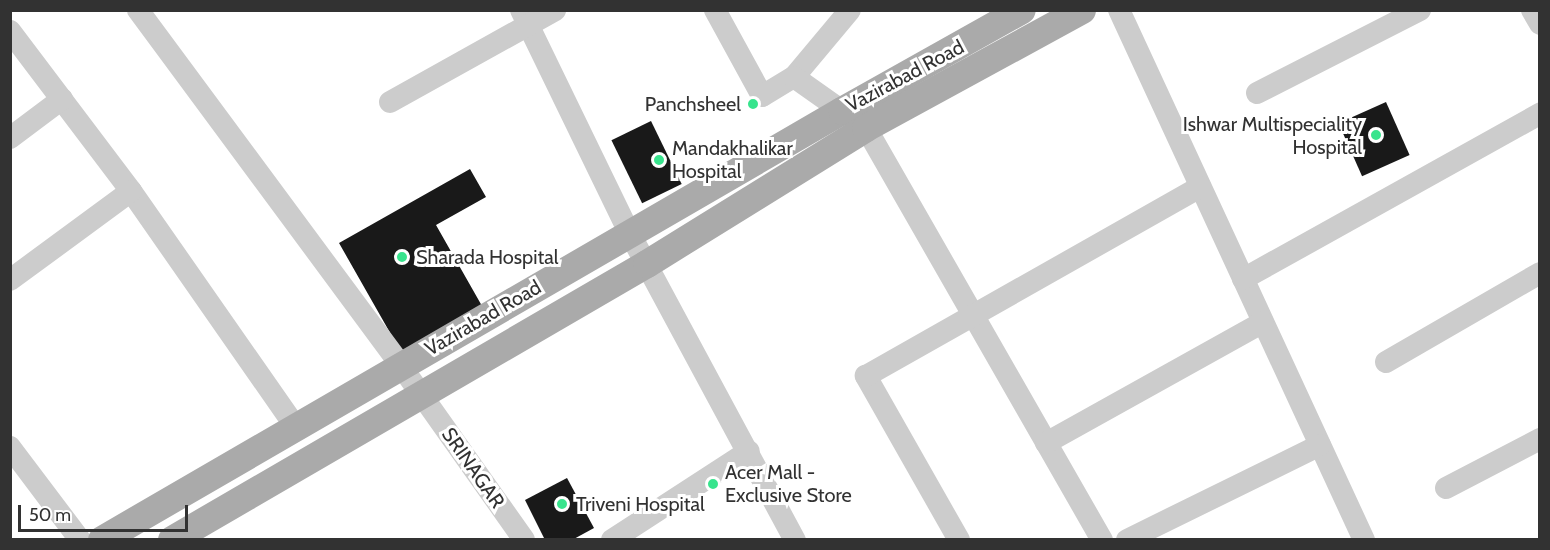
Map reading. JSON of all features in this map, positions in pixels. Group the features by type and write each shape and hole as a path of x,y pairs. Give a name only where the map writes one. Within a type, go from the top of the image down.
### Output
{"main road":[{"name":"Vazirabad Road","path":"102,540 295,426 1022,10"},
{"name":"Vazirabad Road","path":"172,540 647,264 866,128 1082,10"}],"street":[{"name":"SRINAGAR","path":"138,10 401,366 524,540"},
{"path":"390,102 525,18 555,10"},
{"path":"715,10 762,96 794,77 843,14"},
{"path":"981,35 999,10"},
{"path":"1119,10 1364,540"},
{"path":"1257,93 1420,10"},
{"path":"1532,10 1539,24"},
{"path":"525,18 630,234 795,540"},
{"path":"10,31 131,191 295,426"},
{"path":"794,77 866,128 1102,540"},
{"path":"10,138 62,99"},
{"path":"1243,279 1539,114"},
{"path":"959,540 866,376 1200,187"},
{"path":"10,280 131,191"},
{"path":"1386,362 1539,273"},
{"path":"1046,442 1263,322"},
{"path":"1446,488 1539,439"},
{"path":"1127,540 1320,445"},
{"path":"612,540 749,451"},
{"path":"15,462 80,540"}],"building":[{"path":"1386,102 1410,155 1362,176 1338,123"},
{"path":"651,121 682,184 642,203 611,140"},
{"path":"470,169 486,197 436,225 482,306 401,352 339,243"},
{"path":"567,478 594,528 572,540 545,540 525,500"}],"place":[{"name":"Panchsheel","path":"753,104"},
{"name":"Ishwar Multispeciality Hospital","path":"1376,135"},
{"name":"Mandakhalikar Hospital","path":"659,160"},
{"name":"Sharada Hospital","path":"402,257"},
{"name":"Acer Mall - Exclusive Store","path":"713,484"},
{"name":"Triveni Hospital","path":"562,504"}]}
